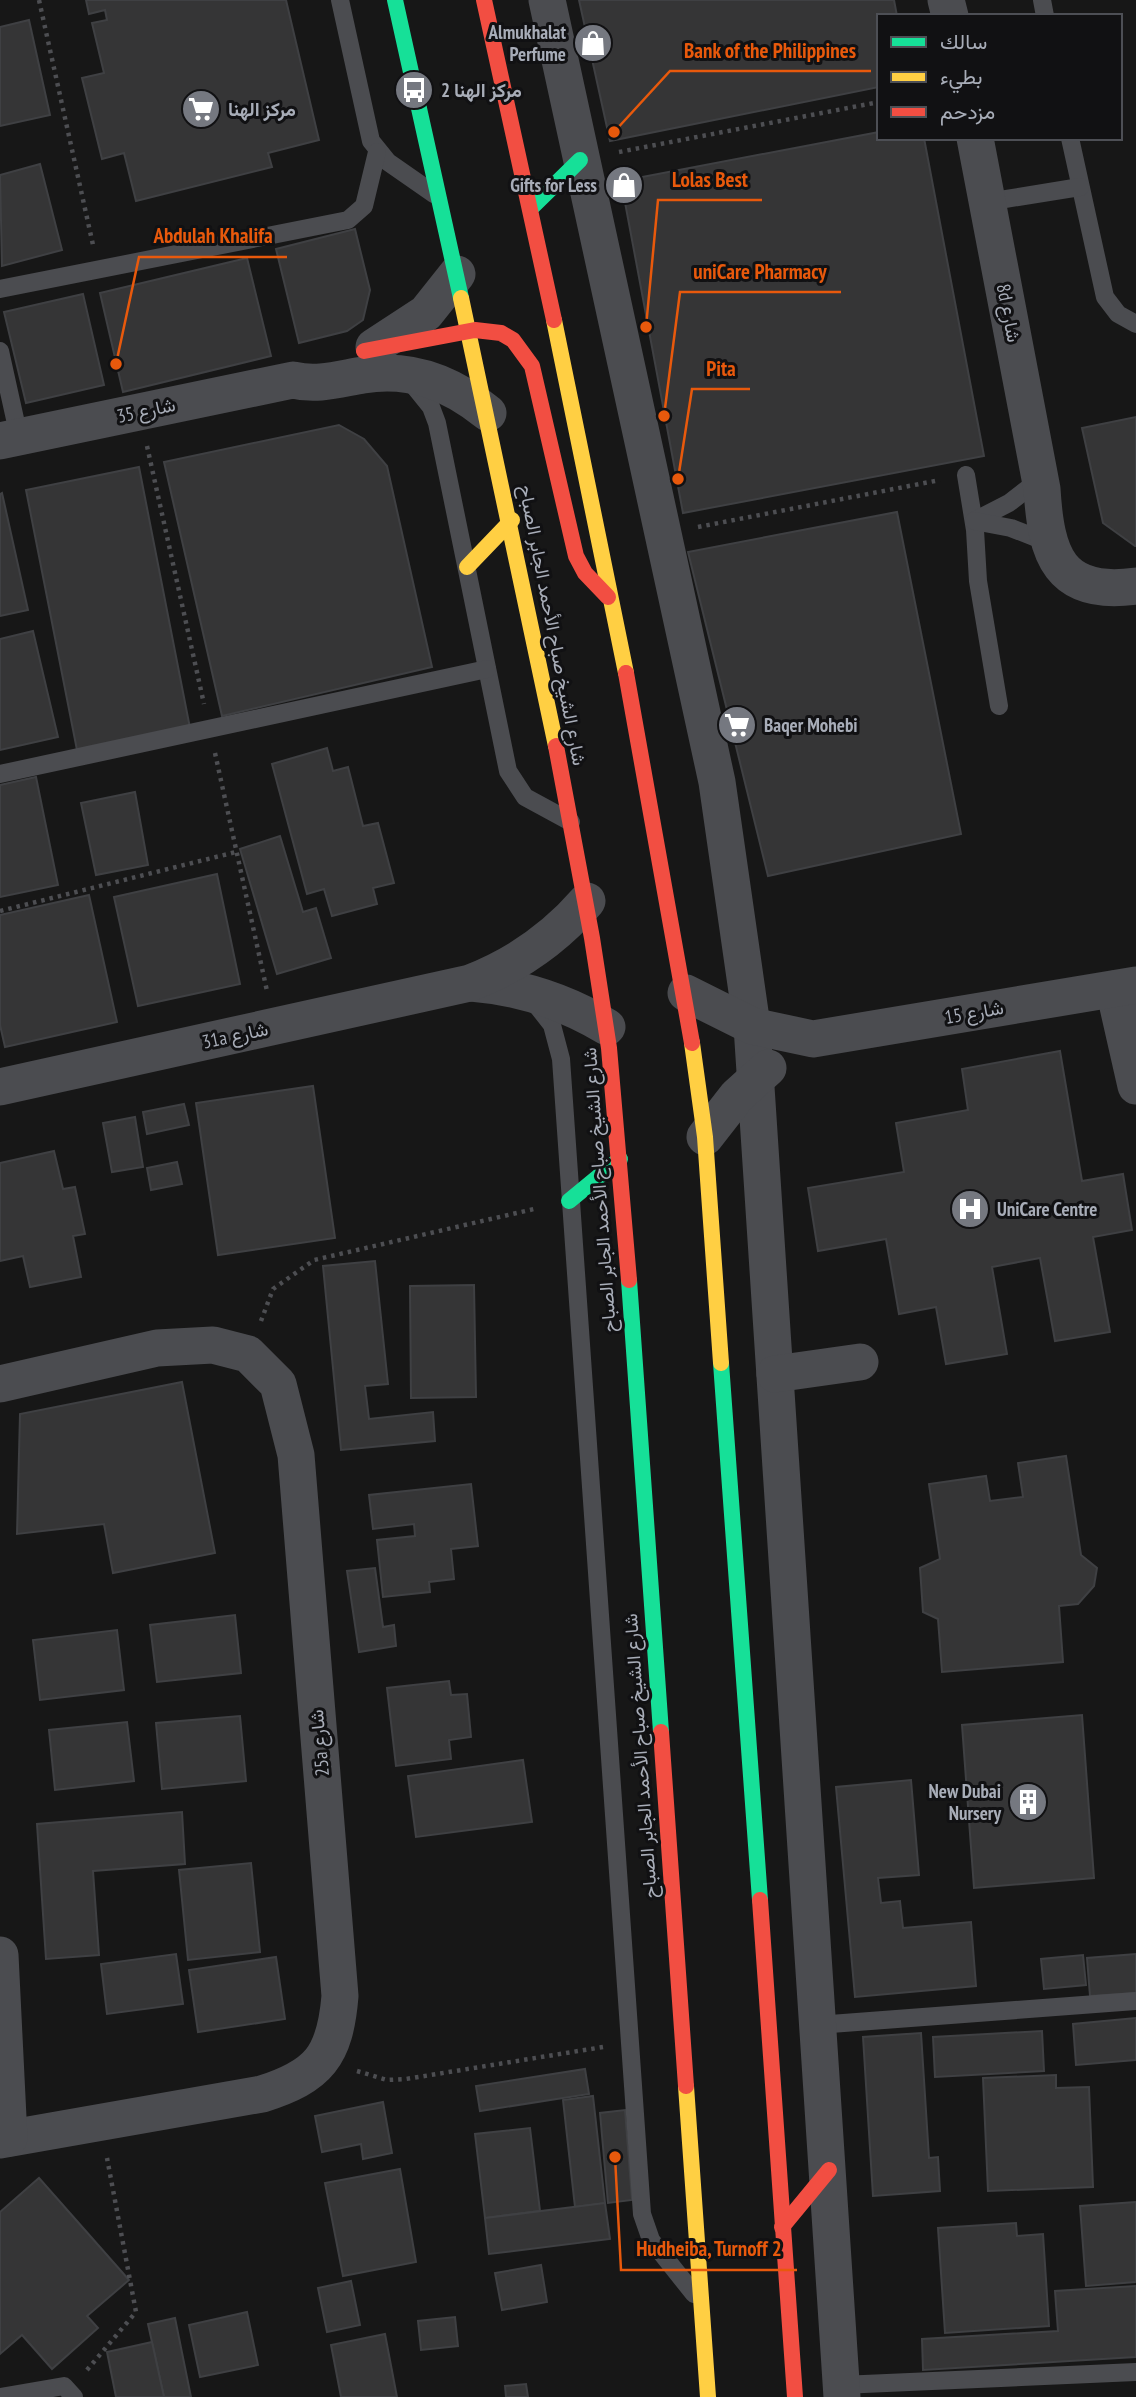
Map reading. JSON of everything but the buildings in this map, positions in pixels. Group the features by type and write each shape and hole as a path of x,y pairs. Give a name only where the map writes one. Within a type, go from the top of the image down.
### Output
{"main road":[{"name":"شارع الشيخ صباح الأحمد الجابر الصباح","path":"395,0 512,520 587,901 607,1027 620,1159 708,2397"},
{"path":"484,0 531,208 612,601 686,993 705,1138 795,2397"},
{"path":"531,208 580,160"},
{"path":"365,351 469,330 497,331 509,337 527,354 576,556 585,573 612,601"},
{"path":"467,567 512,520"},
{"path":"569,1201 620,1159"},
{"path":"782,2227 829,2169"}],"street":[{"path":"547,0 717,782 752,1026 817,2025 829,2169 841,2391"},
{"name":"8d شارع","path":"975,140 1041,484 1065,555"},
{"name":"شارع 35","path":"293,380 309,370 387,341 426,313 457,274"},
{"name":"شارع 35","path":"9,439 293,380 316,383 394,373 421,376 445,384 488,413"},
{"path":"1065,555 1136,574"},
{"path":"1065,555 1098,587 1136,586"},
{"name":"31a شارع","path":"0,1087 470,983 522,959 568,923 587,901"},
{"name":"31a شارع","path":"470,983 525,991 568,1005 607,1027"},
{"path":"1125,987 1136,1086"},
{"name":"شارع 15","path":"686,993 728,1017 752,1026 813,1039 1125,987"},
{"name":"شارع 15","path":"705,1138 720,1116 756,1078 813,1039"},
{"path":"0,1384 157,1348 213,1345 248,1354"},
{"name":"25a شارع","path":"5,2139 262,2094 295,2084 321,2061 337,2031 340,1996 296,1455 278,1384 248,1354"},
{"path":"775,1374 860,1362"},
{"path":"0,1955 5,2139"},
{"path":"689,2397 706,2359"}],"lane":[{"path":"340,0 371,141 377,152 440,198"},
{"path":"1070,140 1105,297 1118,314 1136,324"},
{"path":"0,289 348,220 364,206 377,152"},
{"path":"987,202 1080,187"},
{"path":"0,351 9,439"},
{"path":"394,373 422,393 438,423 508,771 514,785 538,806 571,823"},
{"path":"966,475 974,521 978,581 999,706"},
{"path":"974,521 1041,484"},
{"path":"974,521 1011,528 1065,555"},
{"path":"0,774 487,669"},
{"path":"525,991 552,1025 558,1042 628,2043 645,2227 651,2240 702,2303"},
{"path":"817,2025 1136,2001"},
{"path":"841,2391 1136,2372"},
{"path":"1,2397 64,2386 72,2393"}],"path":[{"path":"39,0 99,270"},
{"path":"580,160 877,102"},
{"path":"663,534 966,475"},
{"path":"0,911 236,852"},
{"path":"248,1354 273,1289 314,1260 569,1201"},
{"path":"321,2061 387,2080 406,2079 628,2043"},
{"path":"72,2393 136,2312 106,2154"}],"traffic: fast":[{"path":"395,0 461,298"},
{"path":"531,208 580,160"},
{"path":"569,1201 620,1159"},
{"path":"629,1280 661,1732"},
{"path":"721,1363 760,1900"}],"traffic: slow":[{"path":"461,298 556,746"},
{"path":"554,320 626,673"},
{"path":"467,567 512,520"},
{"path":"692,1043 705,1137 721,1363"},
{"path":"686,2086 708,2397"}],"traffic: jam":[{"path":"484,0 554,320"},
{"path":"364,351 475,330 501,333 513,340 532,366 576,556 585,573 608,597"},
{"path":"626,673 692,1043"},
{"path":"556,746 592,938 609,1048 629,1280"},
{"path":"661,1732 686,2086"},
{"path":"760,1900 795,2397"},
{"path":"782,2227 829,2170"}],"place":[{"name":"Almukhalat Perfume","path":"593,43"},
{"name":"مركز الهنا 2","path":"414,90"},
{"name":"مركز الهنا","path":"201,109"},
{"name":"Bank of the Philippines","path":"614,132"},
{"name":"Gifts for Less","path":"624,185"},
{"name":"Lolas Best","path":"646,327"},
{"name":"Abdulah Khalifa","path":"116,364"},
{"name":"uniCare Pharmacy","path":"664,416"},
{"name":"Pita","path":"678,479"},
{"name":"Baqer Mohebi","path":"737,725"},
{"name":"UniCare Centre","path":"970,1209"},
{"name":"New Dubai Nursery","path":"1028,1802"},
{"name":"Hudheiba, Turnoff 2","path":"615,2157"}]}
